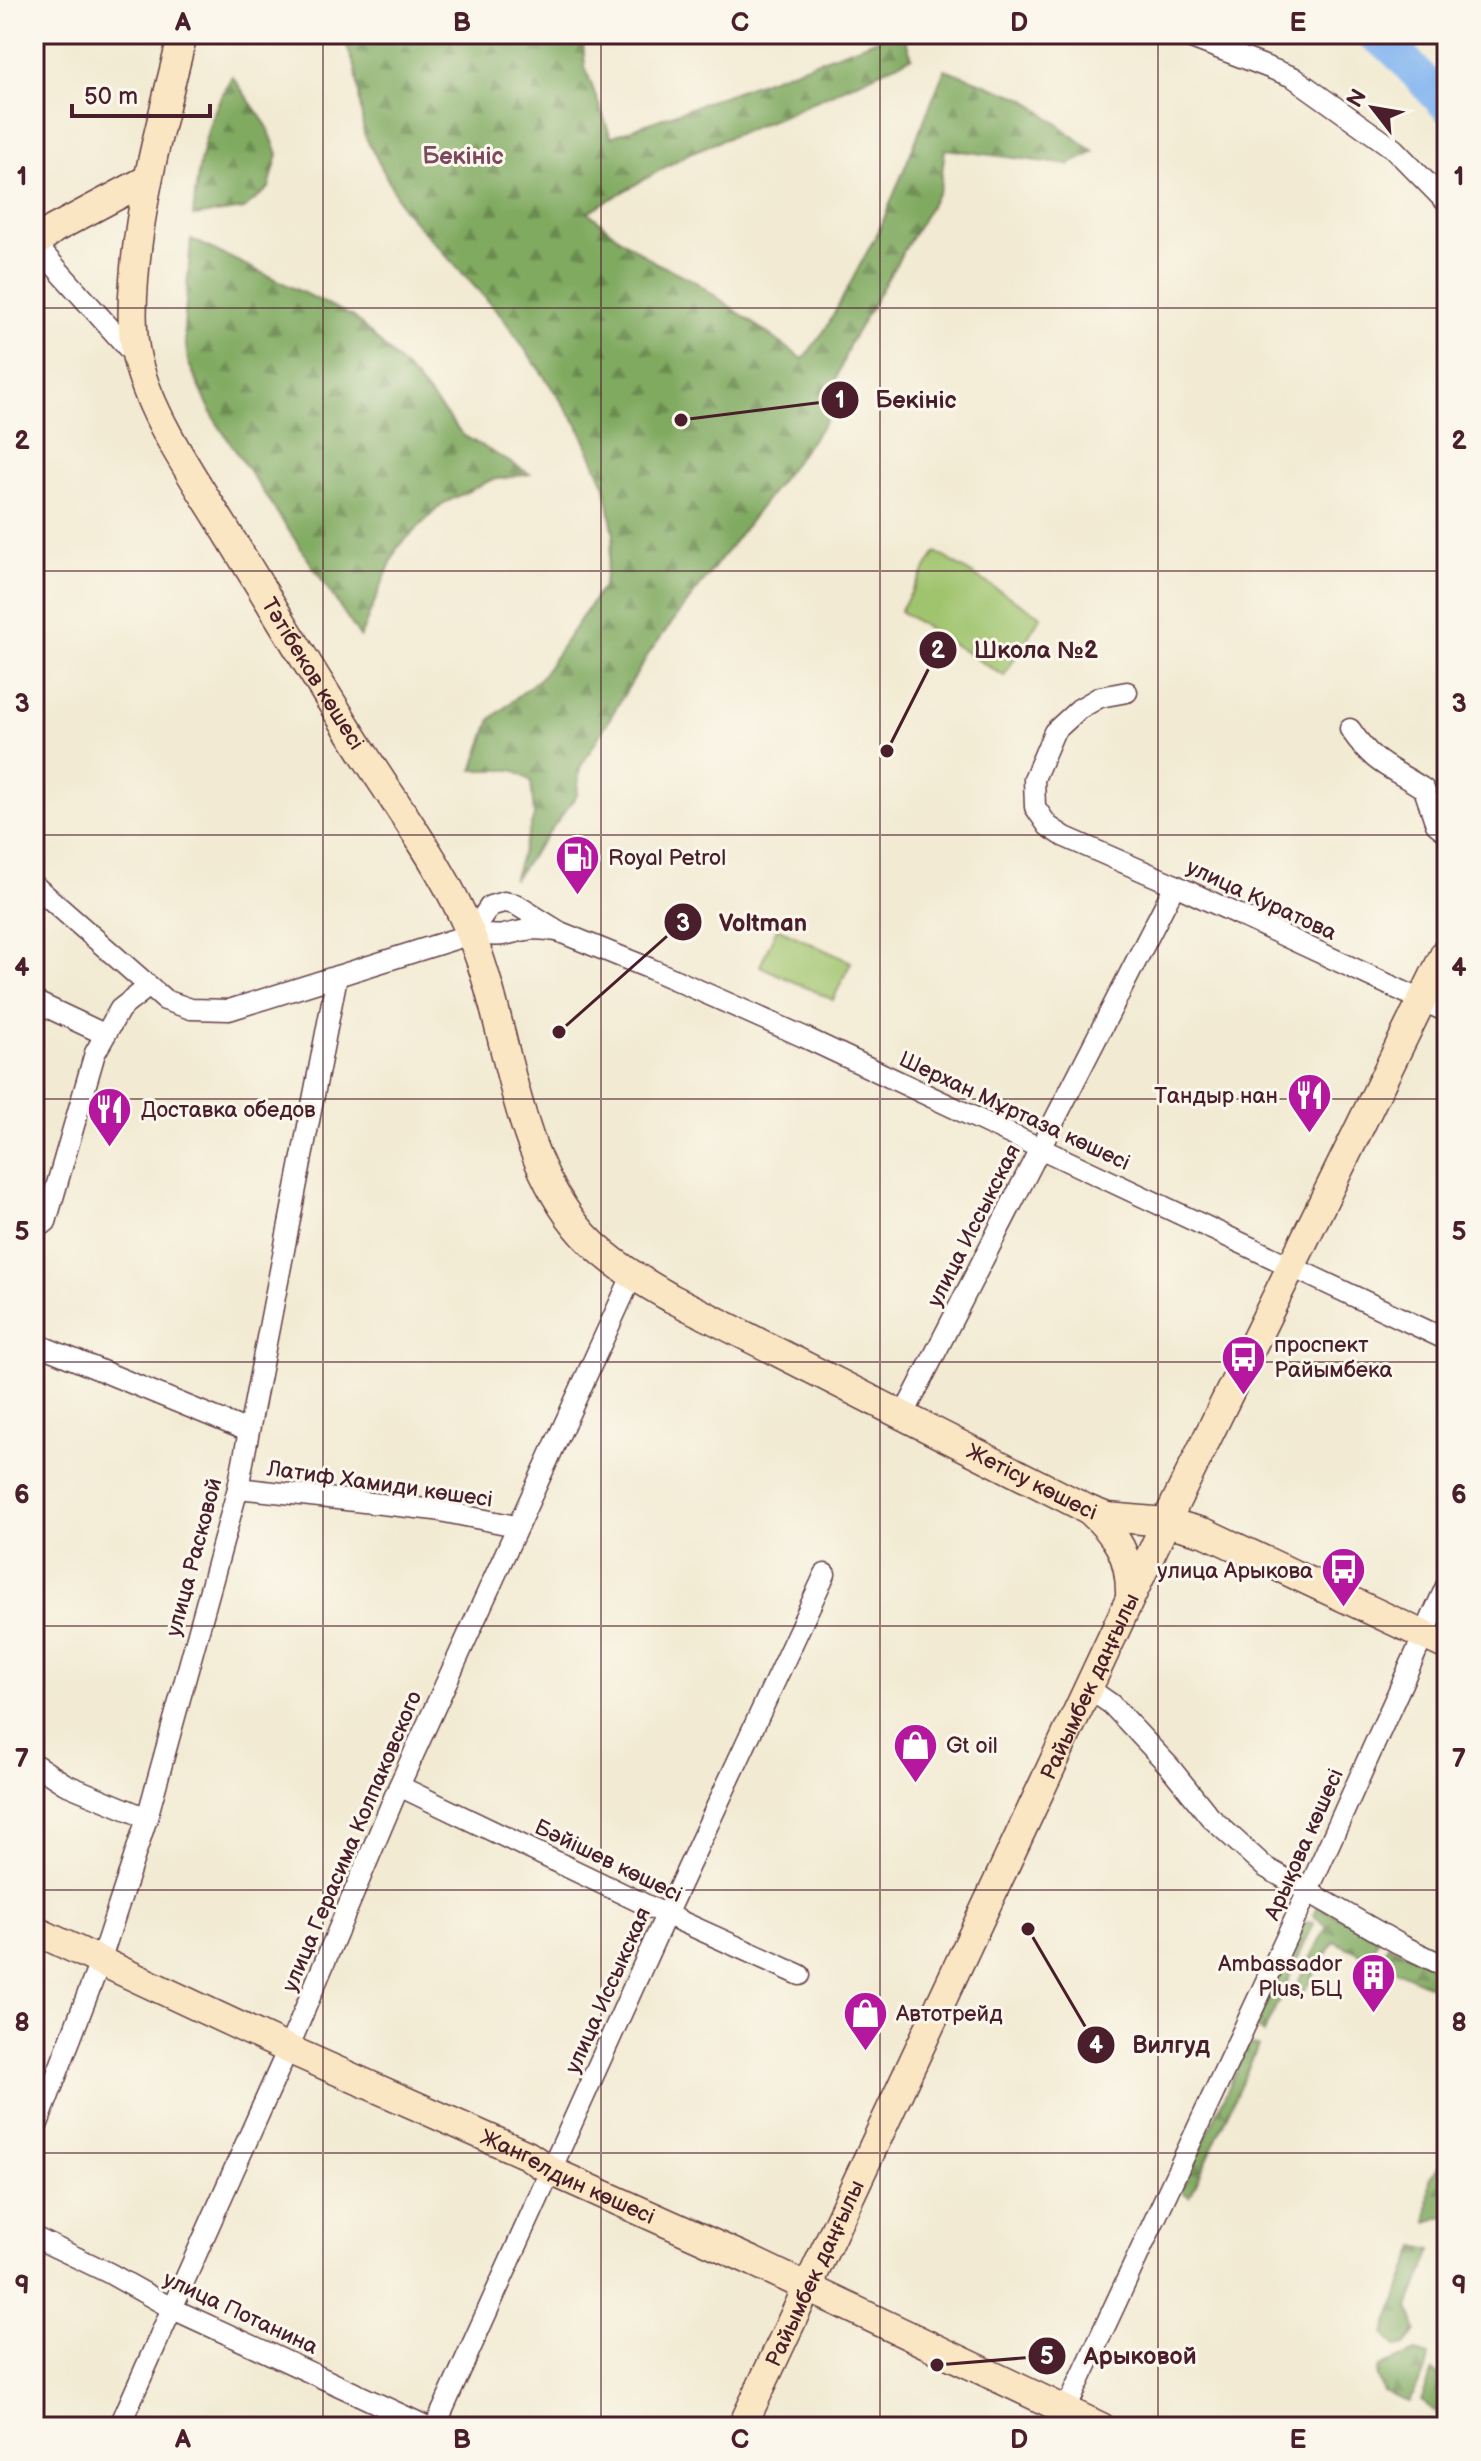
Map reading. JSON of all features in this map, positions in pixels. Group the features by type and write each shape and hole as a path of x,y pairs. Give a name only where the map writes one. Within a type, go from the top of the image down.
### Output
{"main road":[{"name":"Тәтібеков көшесі","path":"183,34 137,235 132,304 136,357 149,395 181,458 451,891 485,972 522,1116 540,1164 561,1204 584,1235 632,1276"},
{"path":"34,243 54,229 148,179"},
{"name":"Райымбек даңғылы","path":"742,2427 1130,1598 1291,1265 1435,1006 1447,949"},
{"name":"Жетісу көшесі","path":"632,1276 765,1347 1089,1510 1107,1517 1166,1522 1206,1533 1435,1640"},
{"path":"1089,1510 1106,1525 1127,1558 1131,1576 1130,1598"},
{"name":"Жангелдин көшесі","path":"34,1930 288,2049 527,2155 551,2171 740,2255 1062,2419 1101,2427"}],"street":[{"path":"1181,34 1293,77 1394,149 1447,203"},
{"path":"34,243 136,357"},
{"name":"улица Куратова","path":"1127,692 1100,697 1079,709 1054,732 1034,779 1035,807 1048,826 1081,844 1435,1006"},
{"path":"1350,729 1374,759 1424,789 1436,824 1447,833"},
{"path":"34,885 148,987 165,1000 191,1009 229,1010 471,934 501,936 520,929 536,928 560,932"},
{"name":"улица Иссыкская","path":"903,1416 1175,885"},
{"path":"471,934 490,906 504,902 515,904 560,932"},
{"name":"Шерхан Мұртаза көшесі","path":"560,932 762,1019 1447,1340"},
{"name":"улица Расковой","path":"34,2134 100,1962 147,1818 238,1488 337,976"},
{"path":"34,1229 46,1222 95,1053 120,1009 148,987"},
{"path":"34,1001 104,1034"},
{"name":"улица Герасима Колпаковского","path":"119,2427 288,2049 399,1786 632,1276"},
{"name":"Латиф Хамиди көшесі","path":"34,1343 248,1431"},
{"name":"Латиф Хамиди көшесі","path":"238,1488 435,1510 516,1526"},
{"name":"улица Иссыкская","path":"435,2427 825,1574"},
{"name":"Арықова көшесі","path":"1062,2419 1308,1891 1435,1640 1447,1584"},
{"path":"1088,1688 1111,1704 1169,1766 1210,1817 1265,1867 1403,1946 1447,1967"},
{"path":"34,1764 65,1784 147,1818"},
{"name":"Бәйішев көшесі","path":"399,1786 667,1915 800,1975"},
{"name":"улица Потанина","path":"34,2237 109,2273 173,2309 428,2427"}],"green space":[{"path":"334,34 604,34 583,41 585,67 611,137 892,34 903,34 912,57 789,113 690,153 588,212 619,238 656,263 693,280 803,359 827,327 881,226 945,69 1025,99 1094,152 1069,165 945,149 940,189 850,343 836,380 826,421 649,653 580,768 577,795 513,880 534,816 531,781 513,770 473,770 491,719 541,677 603,586 614,535 605,486 578,425 501,315 403,209 364,134 356,70 346,44"},
{"path":"232,76 267,126 278,154 269,188 244,209 193,216 204,143"},
{"path":"191,239 354,317 414,377 463,435 530,474 491,480 442,504 397,548 360,637 215,420 188,362 184,328"},
{"path":"936,552 1041,616 1004,676 900,611"},
{"path":"777,928 851,962 833,1000 760,966"},
{"path":"1318,1906 1379,1938 1369,1958 1334,1941 1303,1993 1296,1986 1327,1926 1313,1915"},
{"path":"1304,1922 1314,1923 1263,2034 1255,2027"},
{"path":"1388,1945 1447,1972 1447,1994 1390,1968 1382,1971 1376,1969"},
{"path":"1248,2045 1258,2046 1190,2197 1181,2191"},
{"path":"1447,2158 1447,2215 1427,2222 1430,2177"},
{"path":"1416,2246 1432,2250 1409,2307 1417,2331 1405,2345 1397,2347 1384,2334"},
{"path":"1416,2352 1429,2356 1426,2370 1409,2402 1383,2392 1377,2376 1379,2367"},
{"path":"1433,2371 1447,2383 1447,2405 1441,2415 1421,2401"}],"waterway":[{"path":"1373,34 1394,49 1447,106"}],"place":[{"name":"Бекініс","path":"681,420"},
{"name":"Школа №2","path":"887,751"},
{"name":"Royal Petrol","path":"577,896"},
{"name":"Voltman","path":"559,1032"},
{"name":"Тандыр нан","path":"1309,1134"},
{"name":"Доставка обедов","path":"110,1148"},
{"name":"проспект Райымбека","path":"1243,1396"},
{"name":"улица Арыкова","path":"1344,1609"},
{"name":"Gt oil","path":"915,1784"},
{"name":"Вилгуд","path":"1028,1929"},
{"name":"Ambassador Plus, БЦ","path":"1373,2015"},
{"name":"Автотрейд","path":"865,2052"},
{"name":"Арыковой","path":"937,2365"}],"district":[{"name":"Бекініс","path":"463,156"}]}
